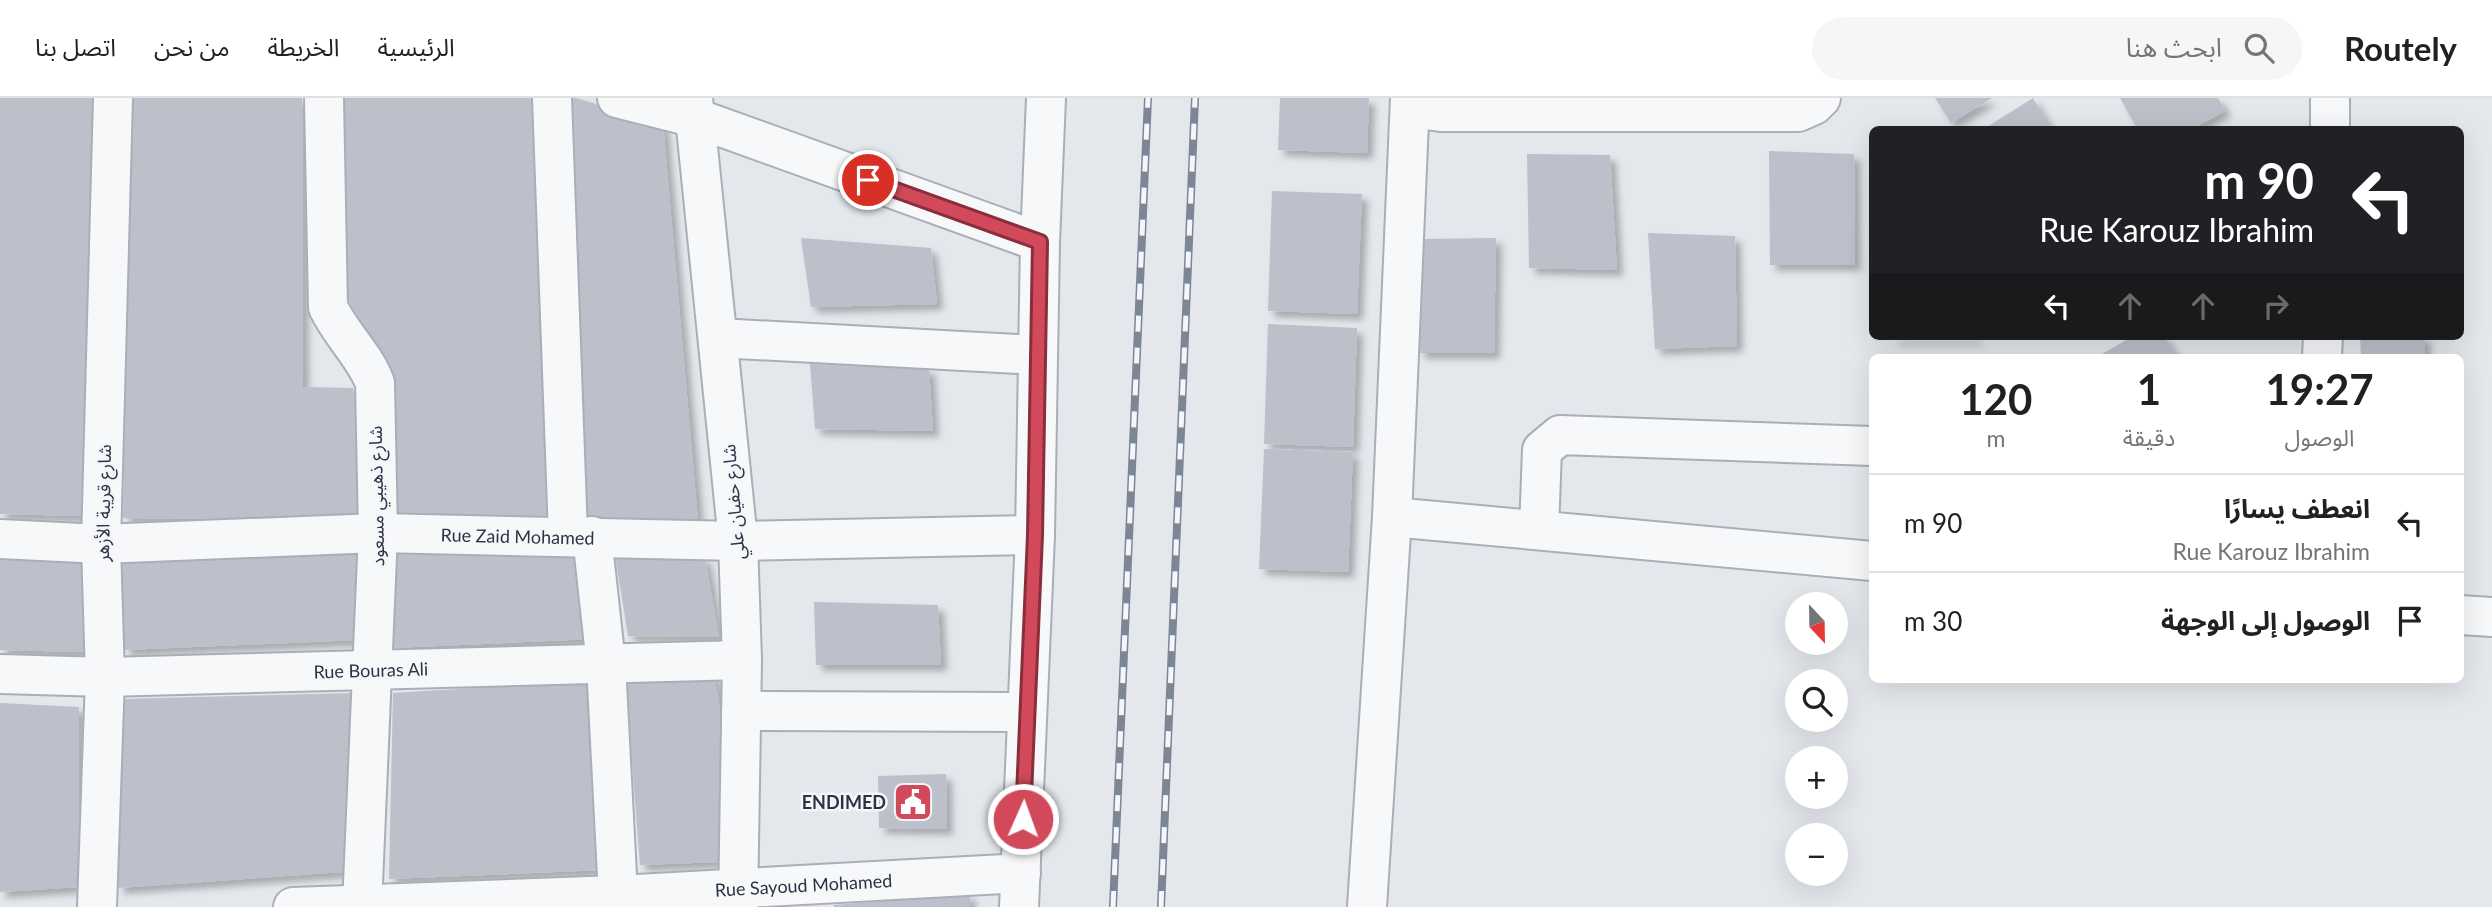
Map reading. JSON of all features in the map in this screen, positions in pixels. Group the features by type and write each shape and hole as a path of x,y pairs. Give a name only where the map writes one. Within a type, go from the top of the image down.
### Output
{"street":[{"name":"شارع قريبة الأزهر","path":"97,907 105,677 101,544 113,98"},
{"name":"شارع ذهيبي مسعود","path":"324,98 328,307 338,328 366,361 374,383 378,533 363,904"},
{"path":"552,98 580,535 606,664 618,895"},
{"path":"617,98 694,108 1040,242"},
{"path":"1020,890 1035,535 1040,242 1046,98"},
{"path":"1367,907 1392,517 1410,103 1441,111 1798,112 1814,105 1821,98"},
{"path":"2330,98 2330,126"},
{"name":"شارع حفيان علي","path":"694,108 738,541 741,660 739,897"},
{"path":"718,338 1038,355"},
{"path":"1539,530 1542,450 1560,435 1869,446"},
{"path":"1392,517 1869,561"},
{"name":"Rue Zaid Mohamed","path":"0,539 101,544 378,533 580,535 738,541 1035,535"},
{"path":"2464,615 2492,617"},
{"name":"Rue Bouras Ali","path":"0,674 105,677 741,660"},
{"path":"741,711 1027,712"},
{"name":"Rue Sayoud Mohamed","path":"293,907 618,895 739,897 1020,890"}],"building":[{"path":"0,98 96,98 84,516 0,514"},
{"path":"130,98 302,98 303,387 353,388 363,457 359,519 123,518"},
{"path":"337,98 531,98 549,519 393,521 388,384 342,286"},
{"path":"560,98 576,98 663,124 698,521 588,522"},
{"path":"1280,98 1369,98 1367,153 1278,150"},
{"path":"1935,98 1992,98 1951,123"},
{"path":"2033,98 2049,126 1988,126"},
{"path":"2120,98 2218,98 2225,111 2197,126 2136,126"},
{"path":"1769,151 1854,154 1855,265 1770,265"},
{"path":"1527,154 1610,155 1617,270 1529,268"},
{"path":"1272,191 1362,194 1357,314 1268,311"},
{"path":"1648,233 1735,236 1737,346 1655,349"},
{"path":"801,238 931,248 937,304 811,307"},
{"path":"1496,238 1494,353 1419,353 1419,239"},
{"path":"1268,324 1357,328 1353,447 1264,444"},
{"path":"2126,340 2166,340 2175,354 2102,354"},
{"path":"2360,340 2425,340 2425,354 2361,354"},
{"path":"810,364 929,368 933,431 815,429"},
{"path":"1264,449 1353,452 1348,572 1259,569"},
{"path":"357,550 357,640 124,650 122,555"},
{"path":"393,554 580,558 591,639 392,648"},
{"path":"0,555 81,557 85,652 0,650"},
{"path":"615,555 705,557 719,637 628,636"},
{"path":"814,602 938,605 941,665 816,665"},
{"path":"714,673 723,729 718,862 640,865 625,674"},
{"path":"593,681 602,870 389,879 393,693"},
{"path":"353,693 342,872 118,888 121,699"},
{"path":"0,703 79,707 79,887 0,892"},
{"name":"ENDIMED","path":"946,774 947,829 879,828 878,776"},
{"path":"970,894 970,907 834,907 834,905"}],"railway":[{"path":"1113,907 1148,98"},
{"path":"1161,907 1195,98"}],"place":[{"name":"ENDIMED","path":"913,802"}],"route":[{"path":"868,180 1040,242 1035,535 1023,819"}]}
